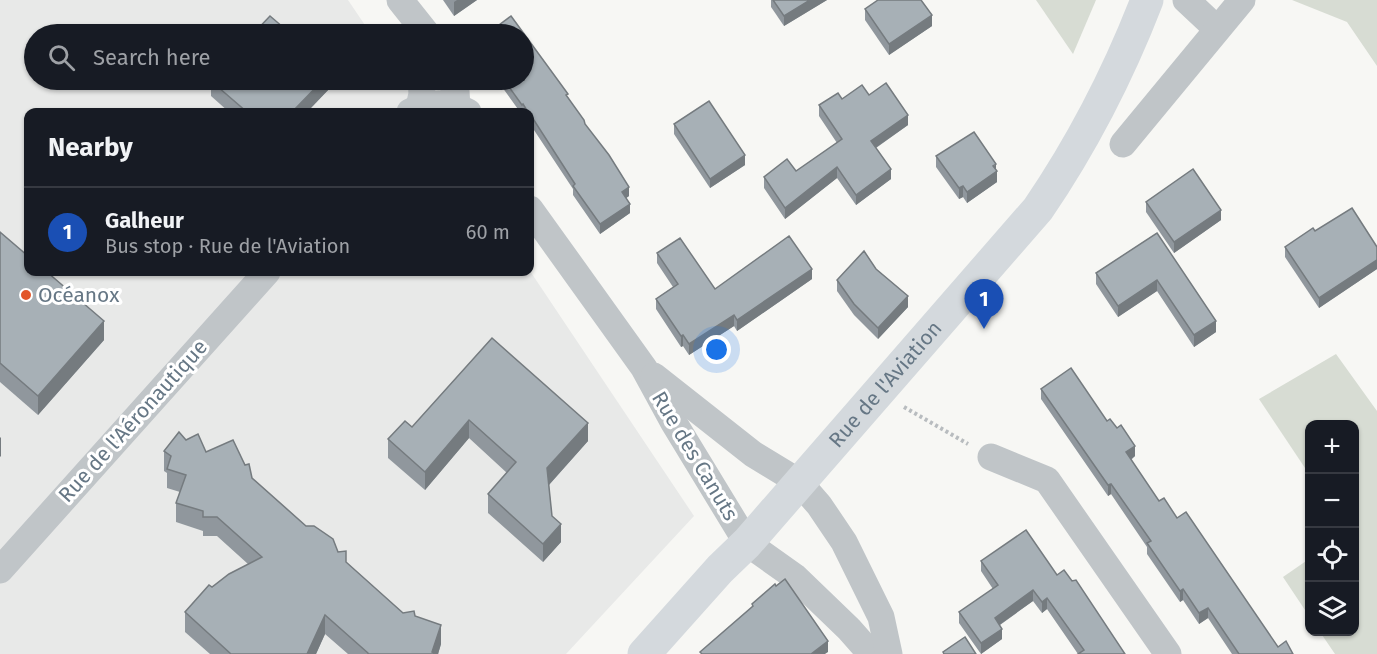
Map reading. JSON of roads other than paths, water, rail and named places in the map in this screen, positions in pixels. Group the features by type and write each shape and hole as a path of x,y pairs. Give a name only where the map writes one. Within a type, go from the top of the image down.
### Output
{"street":[{"name":"Rue de l'Aviation","path":"644,654 720,569 747,543 1038,209 1069,163 1093,119 1121,62 1147,0"},
{"path":"1186,0 1216,29"},
{"path":"1123,144 1242,0"},
{"path":"416,108 422,90"},
{"path":"455,90 461,108"},
{"path":"424,108 445,103 457,108"},
{"name":"Rue des Canuts","path":"534,215 644,368 674,423 747,543"},
{"name":"Rue de l'Aéronautique","path":"0,570 263,276"},
{"name":"Rue des Canuts","path":"644,368 753,454 799,482 819,505 844,542 881,617 889,654"},
{"path":"991,458 1047,480 1168,654"},
{"path":"747,543 795,577 849,629 871,654"}],"place":[{"name":"Océanox","path":"26,295"},
{"name":"Galheur","path":"984,329"}]}
